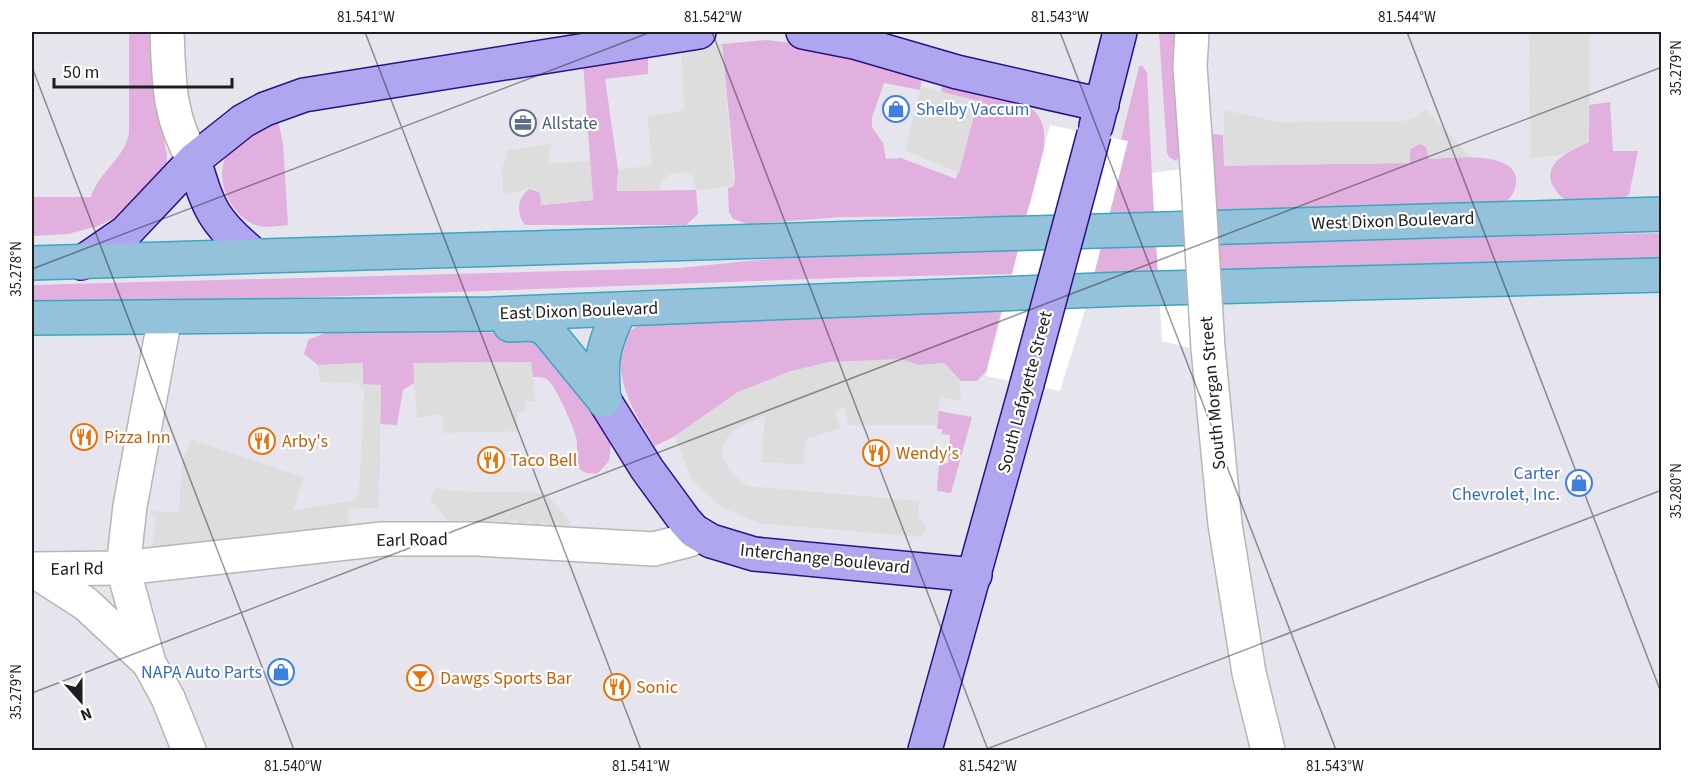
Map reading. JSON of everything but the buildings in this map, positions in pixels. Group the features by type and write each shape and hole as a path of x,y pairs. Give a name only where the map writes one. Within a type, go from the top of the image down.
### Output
{"highway":[{"name":"West Dixon Boulevard","path":"254,255 1662,214"},
{"path":"32,263 254,255"},
{"name":"East Dixon Boulevard","path":"32,318 492,314 1125,289 1662,275"},
{"path":"604,400 601,364 606,340 620,310"},
{"path":"492,314 498,322 505,325 532,324 545,328 604,400"}],"main road":[{"path":"81,263 126,232 194,160 243,122 275,105 304,95 572,42 699,32"},
{"path":"803,32 854,42 957,72 1098,119"},
{"name":"South Lafayette Street","path":"925,750 1027,384 1120,32"},
{"path":"194,160 210,207 221,225 254,255"},
{"name":"Interchange Boulevard","path":"604,400 647,469 685,521 699,534 729,548 753,554 975,575"}],"street":[{"path":"166,32 170,95 174,114 180,137 194,160"},
{"name":"South Morgan Street","path":"1192,32 1190,66 1208,348 1225,524 1249,673 1268,750"},
{"path":"165,317 130,506 123,568 149,663 168,698 189,750"},
{"name":"Earl Road","path":"123,568 382,539 477,539 654,549 689,540 699,534"},
{"name":"Earl Rd","path":"32,569 123,568"},
{"path":"32,569 86,604 149,663"}],"shaded area":[{"path":"129,32 156,32 159,114 167,155 167,169 140,205 98,226 68,234 32,236 32,197 91,197 100,180 122,151 129,133"},
{"path":"1159,32 1179,32 1181,154 1176,161 1167,153"},
{"path":"1529,32 1590,32 1589,142 1561,155 1530,158"},
{"path":"768,40 826,48 922,77 920,90 884,83 872,117 872,127 883,143 886,159 901,158 956,179 978,101 942,92 943,85 1025,100 1024,105 1036,113 1042,124 1044,138 1043,154 1026,216 842,217 748,224 733,219 729,212 728,188 734,186 735,177 722,44"},
{"path":"722,44 734,186 696,190 693,176 684,172 671,174 662,180 659,190 617,191 618,170 652,165 647,116 680,112 684,108 681,48"},
{"path":"648,52 648,74 605,79 618,170 617,191 696,190 698,214 686,225 525,225 520,216 519,206 522,196 530,189 540,193 542,205 593,200 583,63"},
{"path":"1142,65 1147,73 1154,219 1108,219 1123,159 1117,156 1139,67"},
{"path":"921,87 978,101 959,173 905,150"},
{"path":"1610,102 1613,151 1638,151 1629,195 1620,199 1564,199 1555,189 1551,171 1561,157 1589,142 1589,105"},
{"path":"1426,109 1470,157 1429,159 1426,146 1419,144 1410,149 1410,163 1224,166 1224,110 1278,122 1404,121 1416,117"},
{"path":"277,116 283,143 288,225 260,226 242,217 229,200 222,178 223,168 225,157 236,143"},
{"path":"1223,135 1224,165 1410,163 1410,149 1419,144 1426,146 1429,159 1467,157 1496,160 1507,165 1515,173 1516,184 1511,197 1500,205 1213,213 1209,136"},
{"path":"552,144 547,164 590,161 593,200 541,205 540,193 533,188 503,195 502,169 508,150"},
{"path":"1662,233 1661,261 864,277 289,298 32,303 32,285 679,268 851,251"},
{"path":"1003,305 986,371 977,381 961,381 944,363 919,365 899,359 738,392 675,436 655,446 632,406 622,379 622,349 626,333 647,321"},
{"path":"350,327 527,334 565,369 611,444 609,461 598,473 589,473 579,467 576,437 565,409 548,380 533,377 531,362 414,363 414,383 403,390 397,425 380,424 381,386 363,384 362,363 318,365 304,354 308,340 335,329"},
{"path":"899,359 920,365 944,363 959,380 961,400 940,398 937,425 848,425 846,409 841,407 835,413 841,428 806,439 803,465 761,462 765,415 734,430 726,439 721,454 729,470 747,486 919,501 919,517 927,530 921,537 759,523 721,507 692,480 675,436 738,392 791,371 829,362"},
{"path":"531,362 536,402 525,400 526,411 517,413 518,431 443,433 443,418 440,414 417,418 413,363"},
{"path":"363,363 363,384 381,385 379,508 348,509 349,528 151,551 156,518 149,511 179,512 182,462 191,439 304,478 293,510 354,500 359,493 364,392 357,383 320,382 318,365"},
{"path":"939,411 972,417 951,493 937,491 939,463 948,463 950,435 942,434 942,429 937,429"},
{"path":"436,487 450,491 545,493 571,522 563,529 557,522 550,528 543,521 535,528 529,521 522,527 515,520 508,527 501,520 494,526 487,520 480,526 474,519 467,525 460,518 453,525 430,500"}],"pier":[{"path":"1050,125 1128,141 1085,310 1060,391 986,376"},
{"path":"1211,165 1220,348 1190,348 1162,341 1152,173"}],"place":[{"name":"Shelby Vaccum","path":"896,109"},
{"name":"Allstate","path":"523,123"},
{"name":"Pizza Inn","path":"84,437"},
{"name":"Arby's","path":"262,441"},
{"name":"Wendy's","path":"876,453"},
{"name":"Taco Bell","path":"491,460"},
{"name":"Carter Chevrolet, Inc.","path":"1579,483"},
{"name":"NAPA Auto Parts","path":"281,672"},
{"name":"Dawgs Sports Bar","path":"420,678"},
{"name":"Sonic","path":"617,687"}]}
